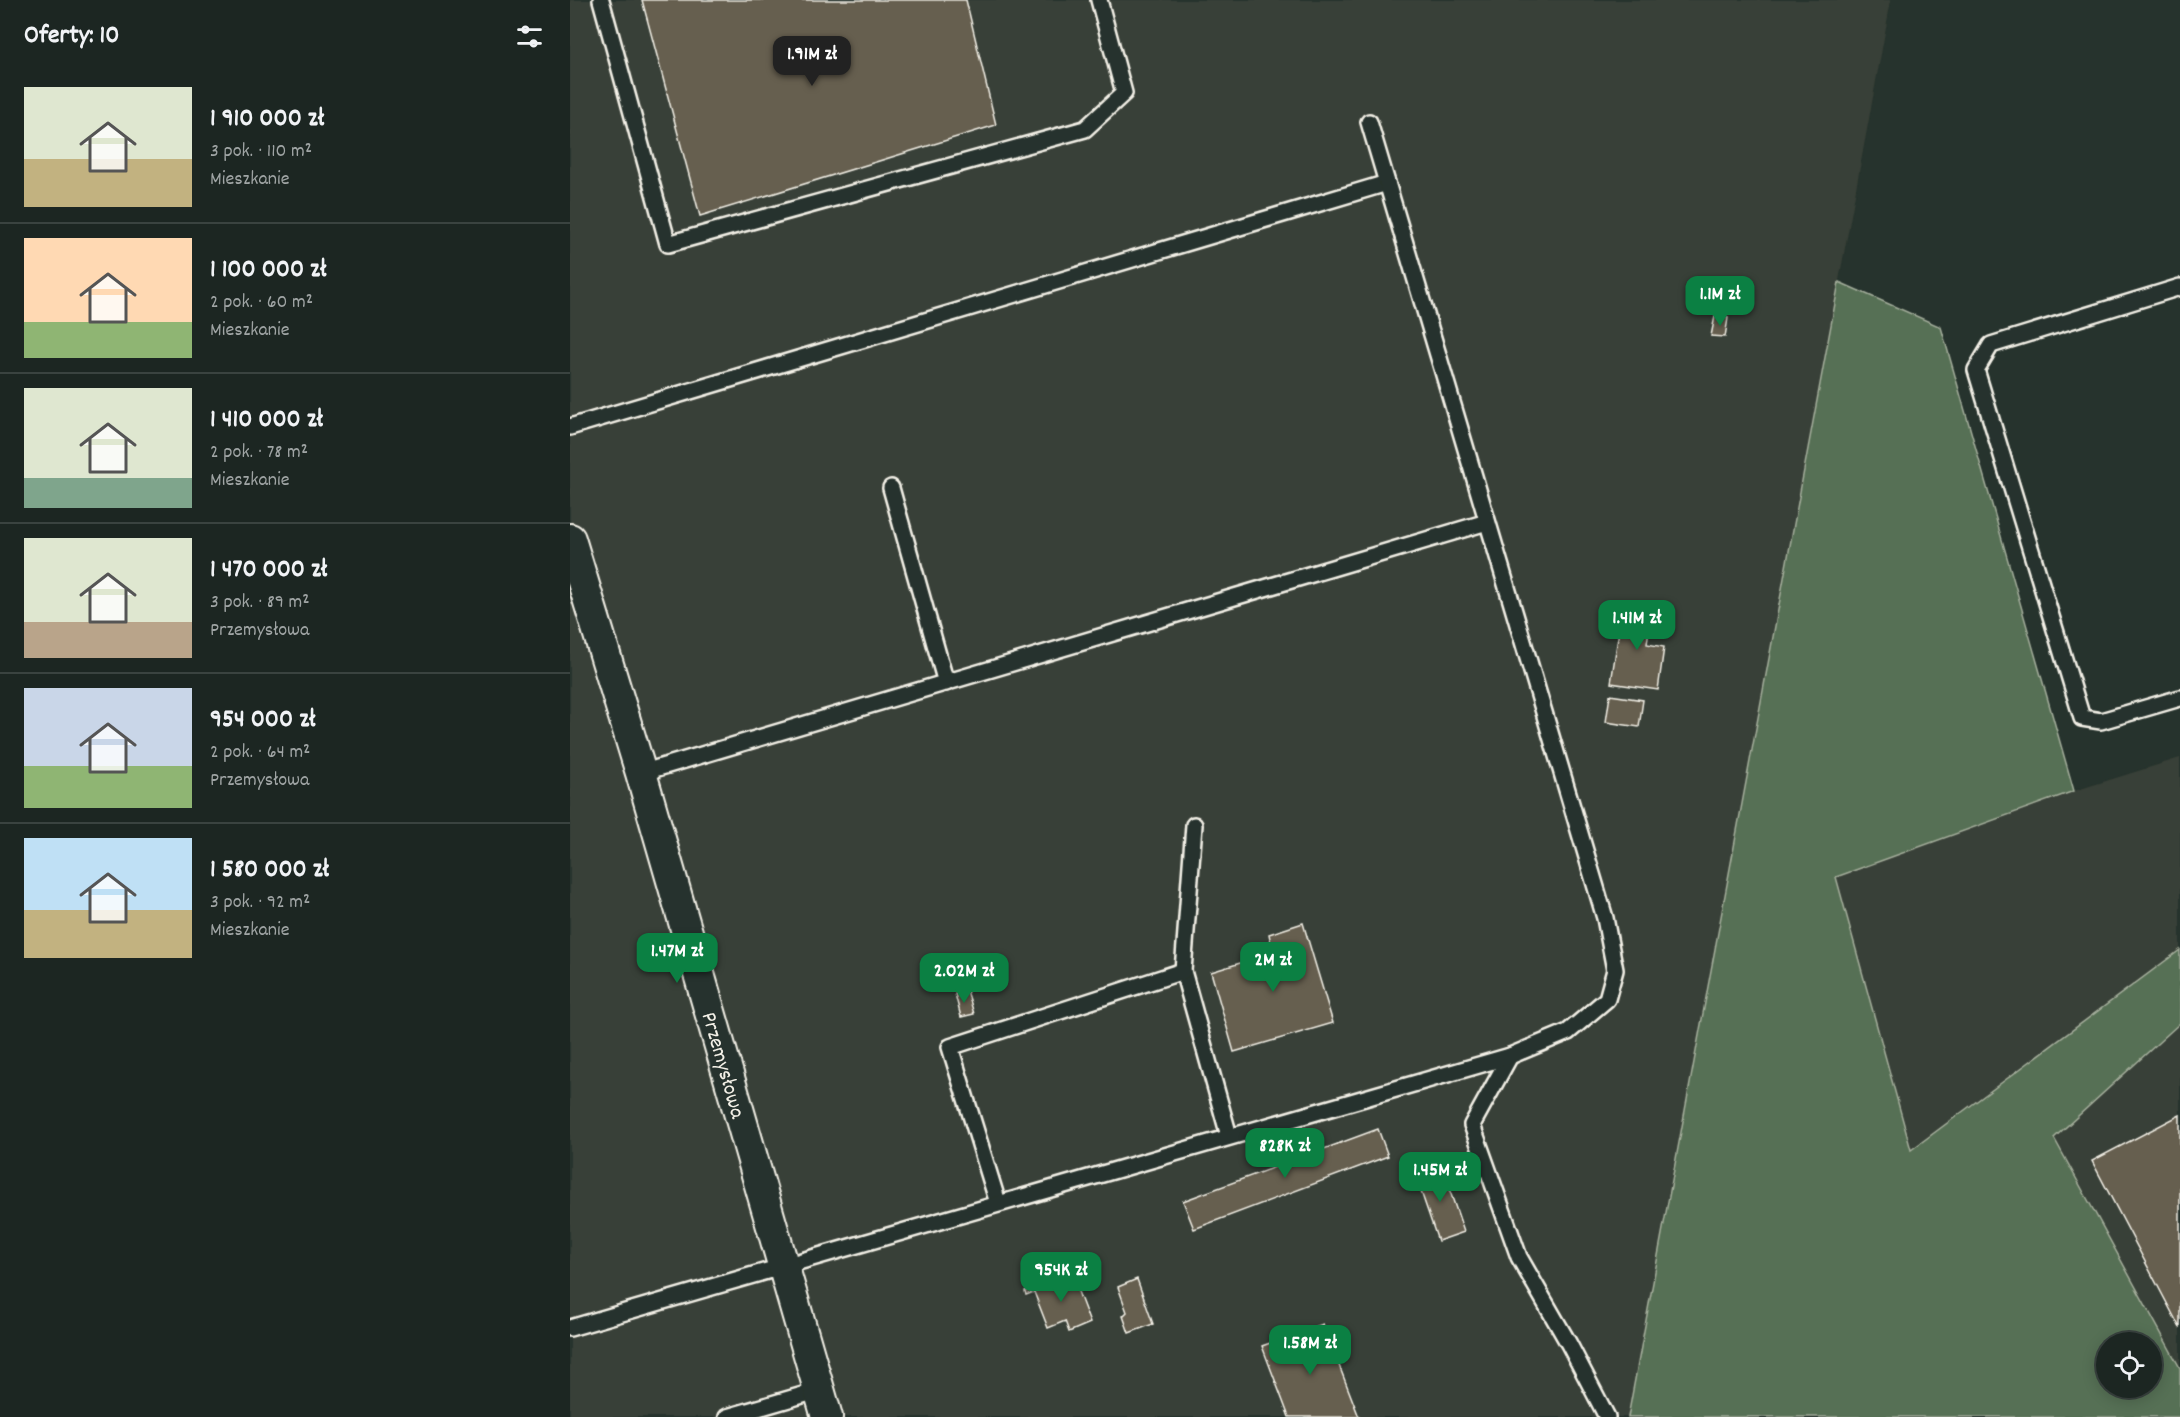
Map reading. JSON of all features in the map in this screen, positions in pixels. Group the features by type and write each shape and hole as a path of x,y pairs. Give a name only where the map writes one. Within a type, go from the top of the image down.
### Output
{"street":[{"name":"Przemysłowa","path":"570,539 641,773 782,1265 824,1403"}],"lane":[{"path":"601,0 668,244 1085,129 1124,93 1099,0"},
{"path":"570,1328 1510,1056 1569,1032 1607,999 1616,970 1605,918 1369,122"},
{"path":"570,427 1387,183"},
{"path":"2180,287 1991,345 1976,370 2082,718 2101,721 2180,698"},
{"path":"891,488 946,683"},
{"path":"641,773 1487,522"},
{"path":"1194,825 1183,971 1229,1136"},
{"path":"998,1203 950,1047 1183,971"},
{"path":"1510,1056 1472,1125 1519,1257 1569,1344 1607,1417"},
{"path":"727,1417 824,1403"}],"shaded area":[{"path":"570,0 1891,0 1628,1417 570,1417"},
{"path":"2180,758 2180,950 1911,1151 1836,877 2074,791"},
{"path":"2180,1023 2180,1368 2162,1332 2054,1138"}],"green space":[{"path":"1839,282 1941,327 2074,791 1836,877 1911,1150 2180,950 2180,1023 2054,1138 2160,1332 2096,1332 2096,1398 2162,1398 2162,1335 2180,1368 2180,1417 1628,1417"}],"building":[{"path":"642,0 966,0 996,125 700,216"},
{"path":"1715,316 1728,318 1725,337 1711,336"},
{"path":"1623,604 1652,608 1647,644 1664,647 1658,690 1611,683"},
{"path":"1610,695 1643,700 1639,727 1606,722"},
{"path":"1303,923 1333,1023 1234,1052 1211,972 1273,953 1269,934"},
{"path":"967,990 974,1014 961,1017 955,994"},
{"path":"2180,1115 2180,1328 2092,1161"},
{"path":"1378,1129 1388,1156 1194,1229 1183,1201"},
{"path":"1441,1165 1464,1232 1438,1241 1415,1174"},
{"path":"1071,1273 1090,1323 1069,1332 1065,1321 1048,1328 1034,1292 1026,1295 1025,1291"},
{"path":"1137,1279 1153,1324 1129,1333 1123,1316 1127,1312 1118,1287"},
{"path":"1323,1324 1359,1417 1289,1417 1262,1346"}]}
